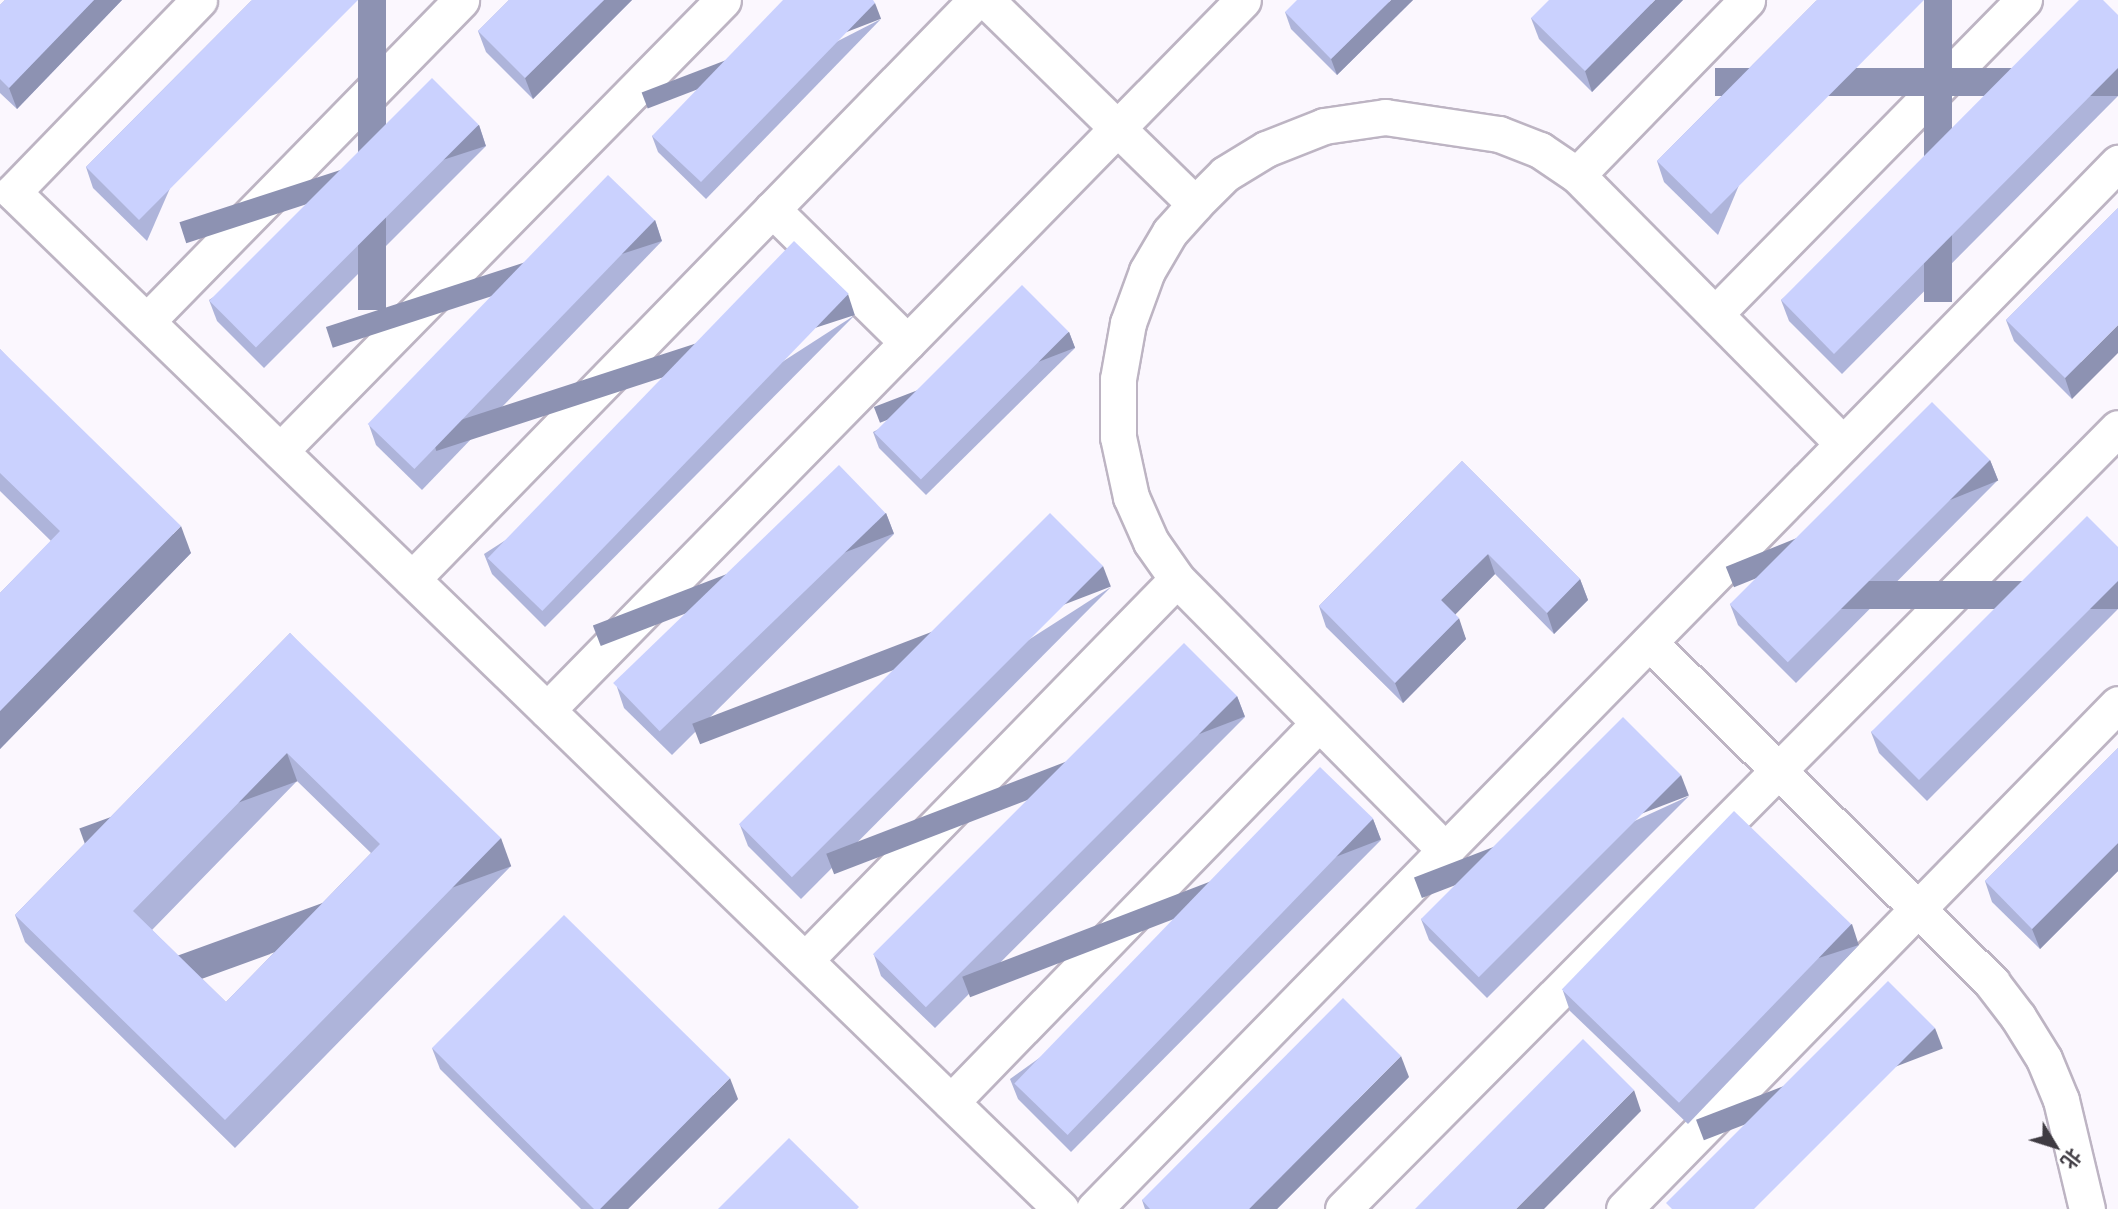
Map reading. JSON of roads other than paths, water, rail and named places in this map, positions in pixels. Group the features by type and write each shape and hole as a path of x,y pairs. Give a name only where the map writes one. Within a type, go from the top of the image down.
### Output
{"street":[{"path":"199,0 13,191 1061,1209"},
{"path":"147,321 461,0"},
{"path":"280,451 723,0"},
{"path":"412,579 976,0"},
{"path":"986,0 1195,204"},
{"path":"547,710 1243,0"},
{"path":"1577,175 1746,0"},
{"path":"1715,314 2024,0"},
{"path":"1446,851 1177,579 1151,542 1131,497 1118,436 1118,379 1128,323 1147,271 1170,232 1195,204 1225,174 1266,149 1324,126 1385,117 1499,134 1540,150 1577,175 1843,444"},
{"path":"1094,1209 2118,163"},
{"path":"772,209 907,342"},
{"path":"1343,1209 2118,428"},
{"path":"805,960 1177,579"},
{"path":"1649,642 1992,984 2044,1059 2062,1100 2087,1209"},
{"path":"1624,1209 2118,704"},
{"path":"951,1102 1319,723"}]}
